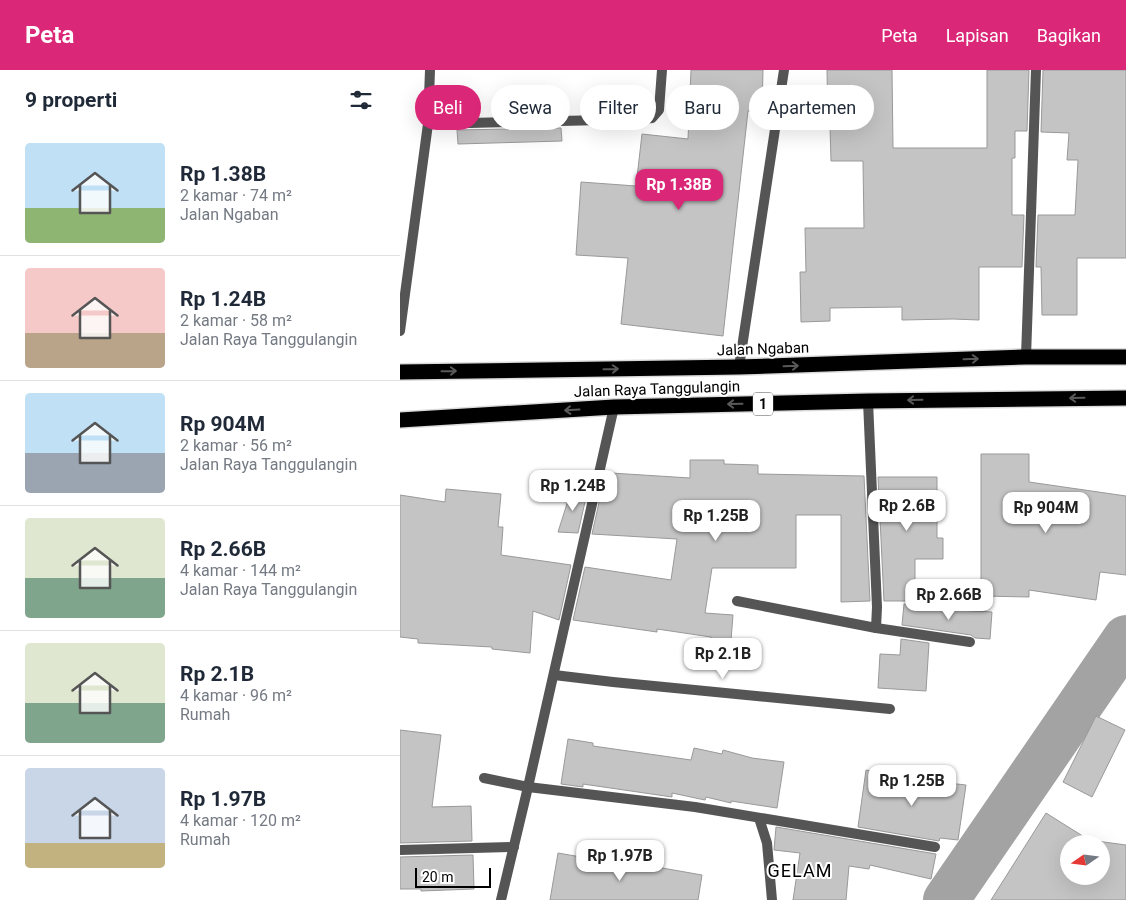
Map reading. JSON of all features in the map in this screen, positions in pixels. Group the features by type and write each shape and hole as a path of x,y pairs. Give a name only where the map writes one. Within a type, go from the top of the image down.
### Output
{"highway":[{"name":"Jalan Ngaban","path":"400,372 739,367 1026,357 1126,357"},
{"name":"Jalan Raya Tanggulangin","path":"400,420 614,407 868,401 1126,398"}],"street":[{"path":"429,85 430,70"},
{"path":"481,123 652,118 659,110 662,70"},
{"path":"739,367 784,70"},
{"path":"1026,357 1036,70"},
{"path":"400,331 427,130"},
{"path":"868,401 877,607 876,628"},
{"path":"501,900 614,407"},
{"path":"736,602 876,628 970,642"},
{"path":"554,675 890,709"},
{"path":"484,778 528,787 695,807 935,847"},
{"path":"759,818 767,843 772,900"},
{"path":"400,850 514,847"}],"building":[{"path":"691,70 763,70 763,85 749,85 749,111 723,336 621,324 628,258 576,255 581,182 636,186 642,134 688,139 688,130 739,130 739,85 690,85"},
{"path":"827,70 892,70 893,148 987,148 987,70 1029,70 1027,131 1015,131 1015,158 1012,158 1012,215 1024,215 1022,267 979,267 979,320 902,320 902,307 830,308 830,321 801,322 800,272 806,272 805,228 864,228 863,161 831,161 830,130 874,130 874,85 827,85"},
{"path":"1043,70 1126,70 1126,258 1077,258 1077,315 1042,315 1041,267 1036,267 1038,215 1075,215 1078,160 1067,160 1069,133 1041,132"},
{"path":"457,130 561,130 562,141 458,144"},
{"path":"981,454 1029,454 1029,482 1126,496 1126,575 1100,572 1096,600 1029,590 1029,597 981,596"},
{"path":"690,460 724,460 724,464 758,465 758,474 864,476 870,601 841,602 841,515 796,515 796,568 712,568 705,613 733,615 729,665 709,663 711,637 657,629 657,632 573,620 585,567 671,580 677,539 592,534 600,498 610,501 611,473 690,478"},
{"path":"878,477 937,477 937,538 943,538 943,559 915,559 915,601 884,601"},
{"path":"572,488 587,493 578,533 558,532"},
{"path":"446,489 501,494 498,527 503,527 501,555 571,565 559,620 533,611 530,653 492,649 492,647 418,643 418,639 400,637 400,495 445,502"},
{"path":"904,604 924,606 924,608 992,612 990,639 902,625"},
{"path":"901,639 929,643 926,691 878,688 880,654 900,655"},
{"path":"1096,716 1125,730 1092,797 1063,782"},
{"path":"400,730 441,735 432,807 471,806 472,841 400,843"},
{"path":"568,739 593,743 593,746 691,760 694,748 722,754 723,750 752,758 784,762 777,808 731,801 731,803 706,797 705,800 672,793 672,797 583,784 583,787 561,784"},
{"path":"866,770 893,774 892,778 939,785 939,782 966,785 958,840 940,838 939,841 858,827"},
{"path":"1046,813 1081,835 1060,835 1060,885 1110,885 1110,843 1126,845 1126,900 991,900"},
{"path":"776,827 936,854 931,879 870,865 869,869 849,866 846,900 793,900 800,853 774,850"},
{"path":"558,853 650,869 651,866 702,875 698,900 550,900"},
{"path":"473,855 474,889 421,891 421,889 400,889 400,857"}],"waterway":[{"path":"946,900 1126,638"}],"district":[{"name":"GELAM","path":"800,871"}]}
